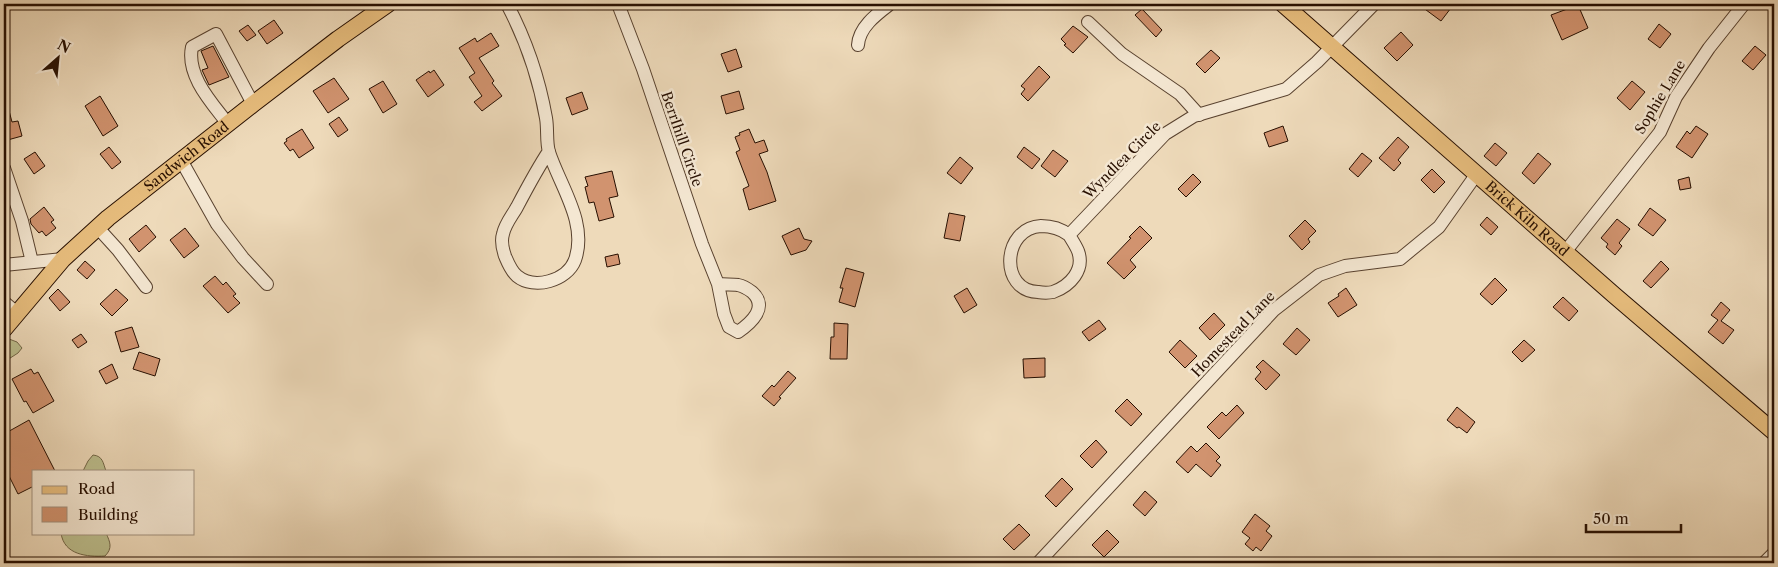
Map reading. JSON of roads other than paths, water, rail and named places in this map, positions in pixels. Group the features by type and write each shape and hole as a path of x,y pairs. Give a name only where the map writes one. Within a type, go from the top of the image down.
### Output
{"main road":[{"name":"Sandwich Road","path":"4,329 63,259 98,228 253,104 338,39 388,4"},
{"name":"Brick Kiln Road","path":"1283,4 1476,175 1774,432"}],"street":[{"path":"507,4 525,39 546,119 548,151 564,186 574,215 578,236 574,263 566,272 556,280 529,282 517,276 508,264 502,235 530,180 548,151"},
{"name":"BerrIhill Circle","path":"618,4 643,69 702,244 718,284"},
{"path":"858,46 859,39 870,21 890,4"},
{"name":"Wyndlea Circle","path":"1069,235 1165,134 1194,116 1286,89 1317,62 1374,4"},
{"name":"Sophie Lane","path":"1565,252 1660,132 1676,97 1709,48 1744,4"},
{"path":"1088,22 1122,54 1180,94 1199,115"},
{"path":"228,124 202,88 194,71 191,54 192,47 216,34 253,104"},
{"path":"181,160 217,224 243,258 267,284"},
{"path":"4,168 22,221 32,262"},
{"name":"Homestead Lane","path":"1038,563 1274,310 1319,275 1345,266 1400,259 1439,227 1476,175"},
{"path":"1052,226 1069,235 1078,251 1080,261 1074,278 1066,287 1050,293 1032,292 1018,285 1011,273 1010,259 1012,247 1020,233 1033,227 1052,226"},
{"path":"98,228 118,250 146,288"},
{"path":"4,264 63,259"},
{"path":"4,302 17,313"},
{"path":"1764,563 1774,553"}]}
